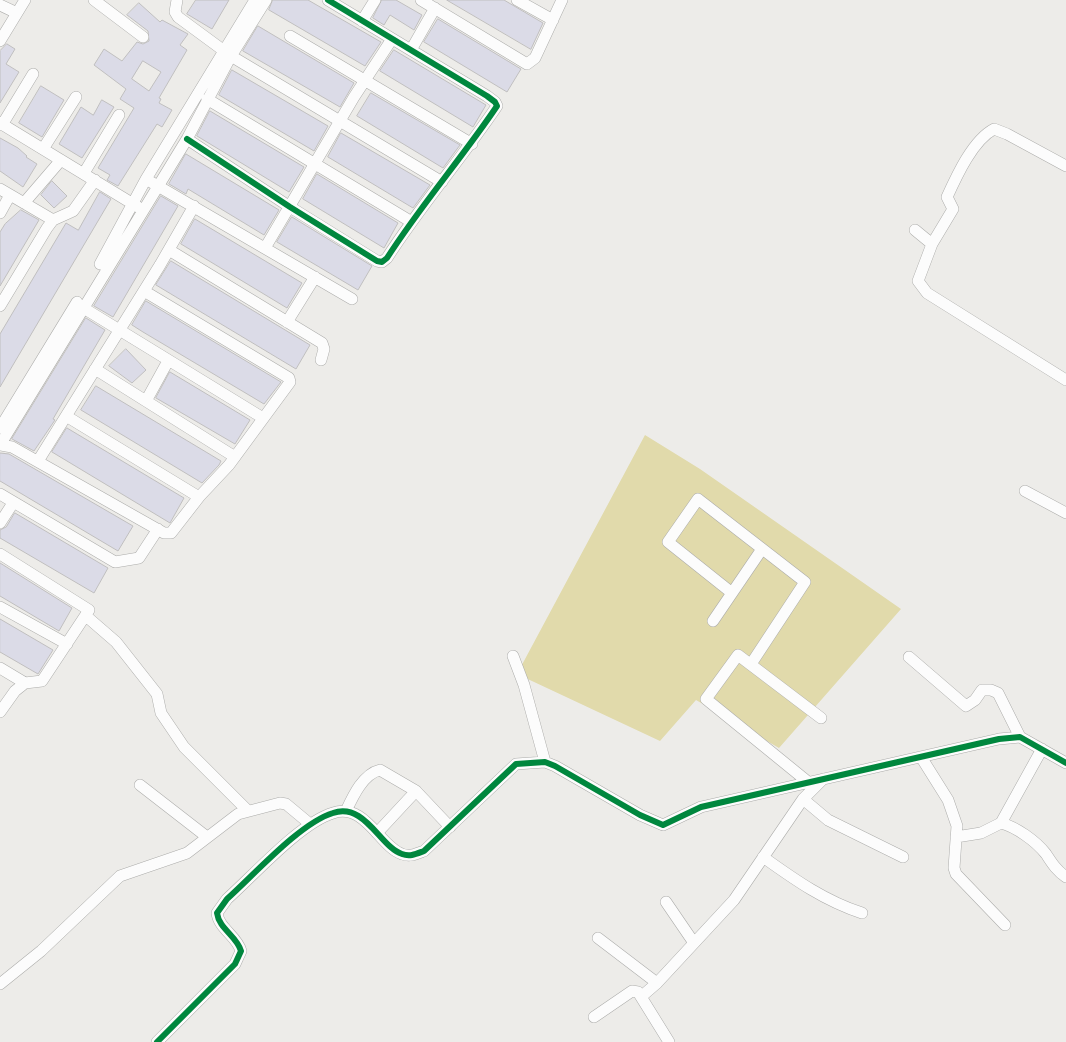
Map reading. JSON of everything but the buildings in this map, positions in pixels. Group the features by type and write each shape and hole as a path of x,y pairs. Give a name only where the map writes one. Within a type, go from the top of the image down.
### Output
{"street":[{"path":"0,41 25,0"},
{"path":"94,0 143,37"},
{"path":"177,0 175,12 178,17 227,53 442,182"},
{"path":"137,206 156,186 187,139 227,53 255,0"},
{"path":"144,291 289,378 287,389 235,457 171,532 164,533 3,440 137,206 146,178 227,53 266,0"},
{"path":"187,139 290,207 382,262 410,221 472,144 497,106 496,102 328,0"},
{"path":"362,21 375,0"},
{"path":"421,0 527,64 535,58 562,0"},
{"path":"517,0 553,20"},
{"path":"0,5 18,13"},
{"path":"411,50 435,8"},
{"path":"290,36 472,144"},
{"path":"265,248 392,39"},
{"path":"32,74 1,124 137,206"},
{"path":"43,149 76,97"},
{"path":"207,99 410,221"},
{"path":"84,173 119,115"},
{"path":"1066,166 1007,134 994,129 987,133 977,141 947,197 953,209 932,244 918,281 927,293 1066,380"},
{"path":"24,204 62,160"},
{"path":"146,178 156,186 194,206 352,299"},
{"path":"0,306 52,220 73,211 95,180"},
{"path":"0,189 52,220"},
{"path":"0,213 10,195"},
{"path":"38,461 144,291 194,206"},
{"path":"915,230 932,244"},
{"path":"169,250 322,343 324,349 321,360"},
{"path":"287,322 315,277"},
{"path":"79,306 263,418"},
{"path":"146,401 168,361"},
{"path":"95,369 235,457"},
{"path":"66,416 199,497"},
{"path":"1025,491 1050,502 1066,513"},
{"path":"0,494 115,562 140,558 158,529"},
{"path":"732,593 668,542 698,499 804,582 751,664"},
{"path":"0,523 13,503"},
{"path":"713,621 762,548"},
{"path":"0,554 89,607 86,616 42,681 25,683 15,691 0,712"},
{"path":"0,607 67,644"},
{"path":"86,616 116,642 157,694 161,713 184,747 248,811"},
{"path":"808,782 706,699 738,655 821,718"},
{"path":"513,656 524,685 545,762"},
{"path":"909,657 966,706 975,700 982,690 991,690 998,694 1020,737"},
{"path":"0,668 25,683"},
{"path":"157,1042 235,964 241,951 239,944 218,922 217,913 227,899 310,824 334,812 346,811 357,814 400,854 413,856 424,852 516,764 545,762 555,766 640,815 663,826 701,807 999,739 1020,737 1065,761"},
{"path":"956,837 981,833 1001,823 1042,749"},
{"path":"921,757 948,800 957,826 954,868 956,874 1005,925"},
{"path":"346,811 352,796 371,772 380,770 416,791 450,826"},
{"path":"642,996 657,983 734,900 803,799 823,780"},
{"path":"140,785 207,837"},
{"path":"377,833 416,791"},
{"path":"803,799 828,820 903,857"},
{"path":"0,984 41,951 120,876 187,853 238,814 280,803 286,804 310,824"},
{"path":"1001,823 1038,845 1057,871 1066,877"},
{"path":"763,857 804,887 837,905 862,913"},
{"path":"666,902 694,943"},
{"path":"598,938 657,983"},
{"path":"594,1017 632,991 642,996 669,1042"}],"shaded area":[{"path":"645,435 700,469 901,609 779,748 696,700 660,741 517,674"}],"cycle path":[{"path":"187,139 290,207 377,261 382,262 387,258 497,106 487,96 328,0"},
{"path":"157,1042 235,964 241,951 236,941 221,924 217,913 227,899 292,838 306,827 333,813 344,811 354,814 363,819 394,850 410,855 424,851 516,764 545,762 555,766 640,815 663,825 701,807 999,739 1020,737 1066,763"}]}
